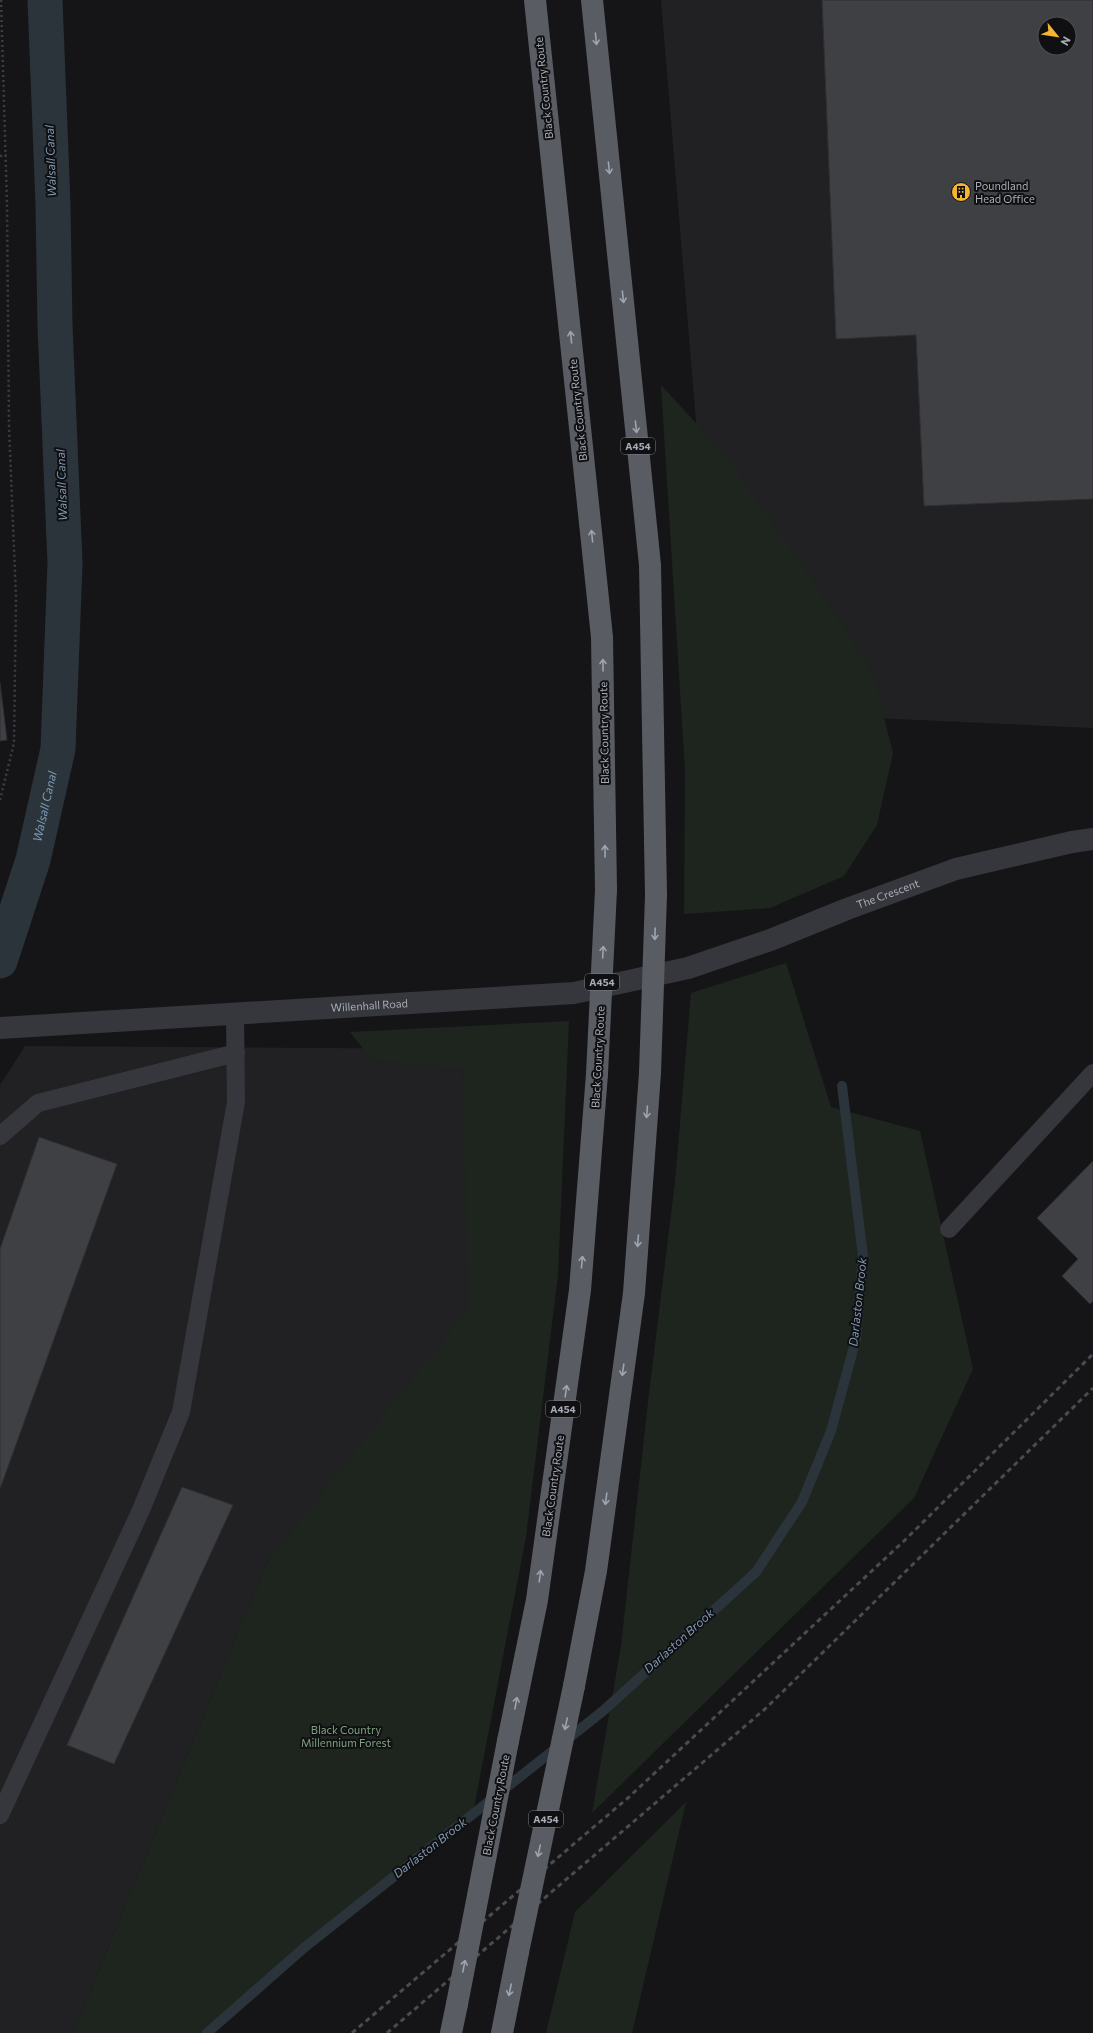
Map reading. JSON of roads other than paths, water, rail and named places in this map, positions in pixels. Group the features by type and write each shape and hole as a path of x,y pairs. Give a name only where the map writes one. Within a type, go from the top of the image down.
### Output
{"highway":[{"name":"Black Country Route","path":"451,2033 537,1600 580,1290 598,1074 606,890 602,637 535,0"},
{"name":"A454","path":"502,2033 574,1686 596,1571 634,1293 650,1073 656,895 650,565 592,0"}],"street":[{"name":"The Crescent","path":"688,968 773,939 847,909 956,869 1072,842 1093,839"},
{"name":"Willenhall Road","path":"0,1028 574,993 688,968"}],"lane":[{"path":"0,1815 7,1789 141,1510 181,1412 236,1102 235,1014"},
{"path":"0,1136 38,1103 236,1053"},
{"path":"949,1229 1093,1073"}],"waterway":[{"name":"Walsall Canal","path":"0,961 33,860 58,749 65,563 55,325 53,204 45,0"},
{"name":"Darlaston Brook","path":"207,2033 305,1947 603,1711 756,1572 802,1502 831,1431 856,1339 863,1256 842,1086"}],"railway":[{"path":"352,2033 629,1797 905,1540 1093,1354"},
{"path":"387,2033 765,1709 1093,1388"}],"place":[{"name":"Poundland Head Office","path":"961,192"}],"park label":[{"name":"Black Country Millennium Forest","path":"346,1736"}]}
